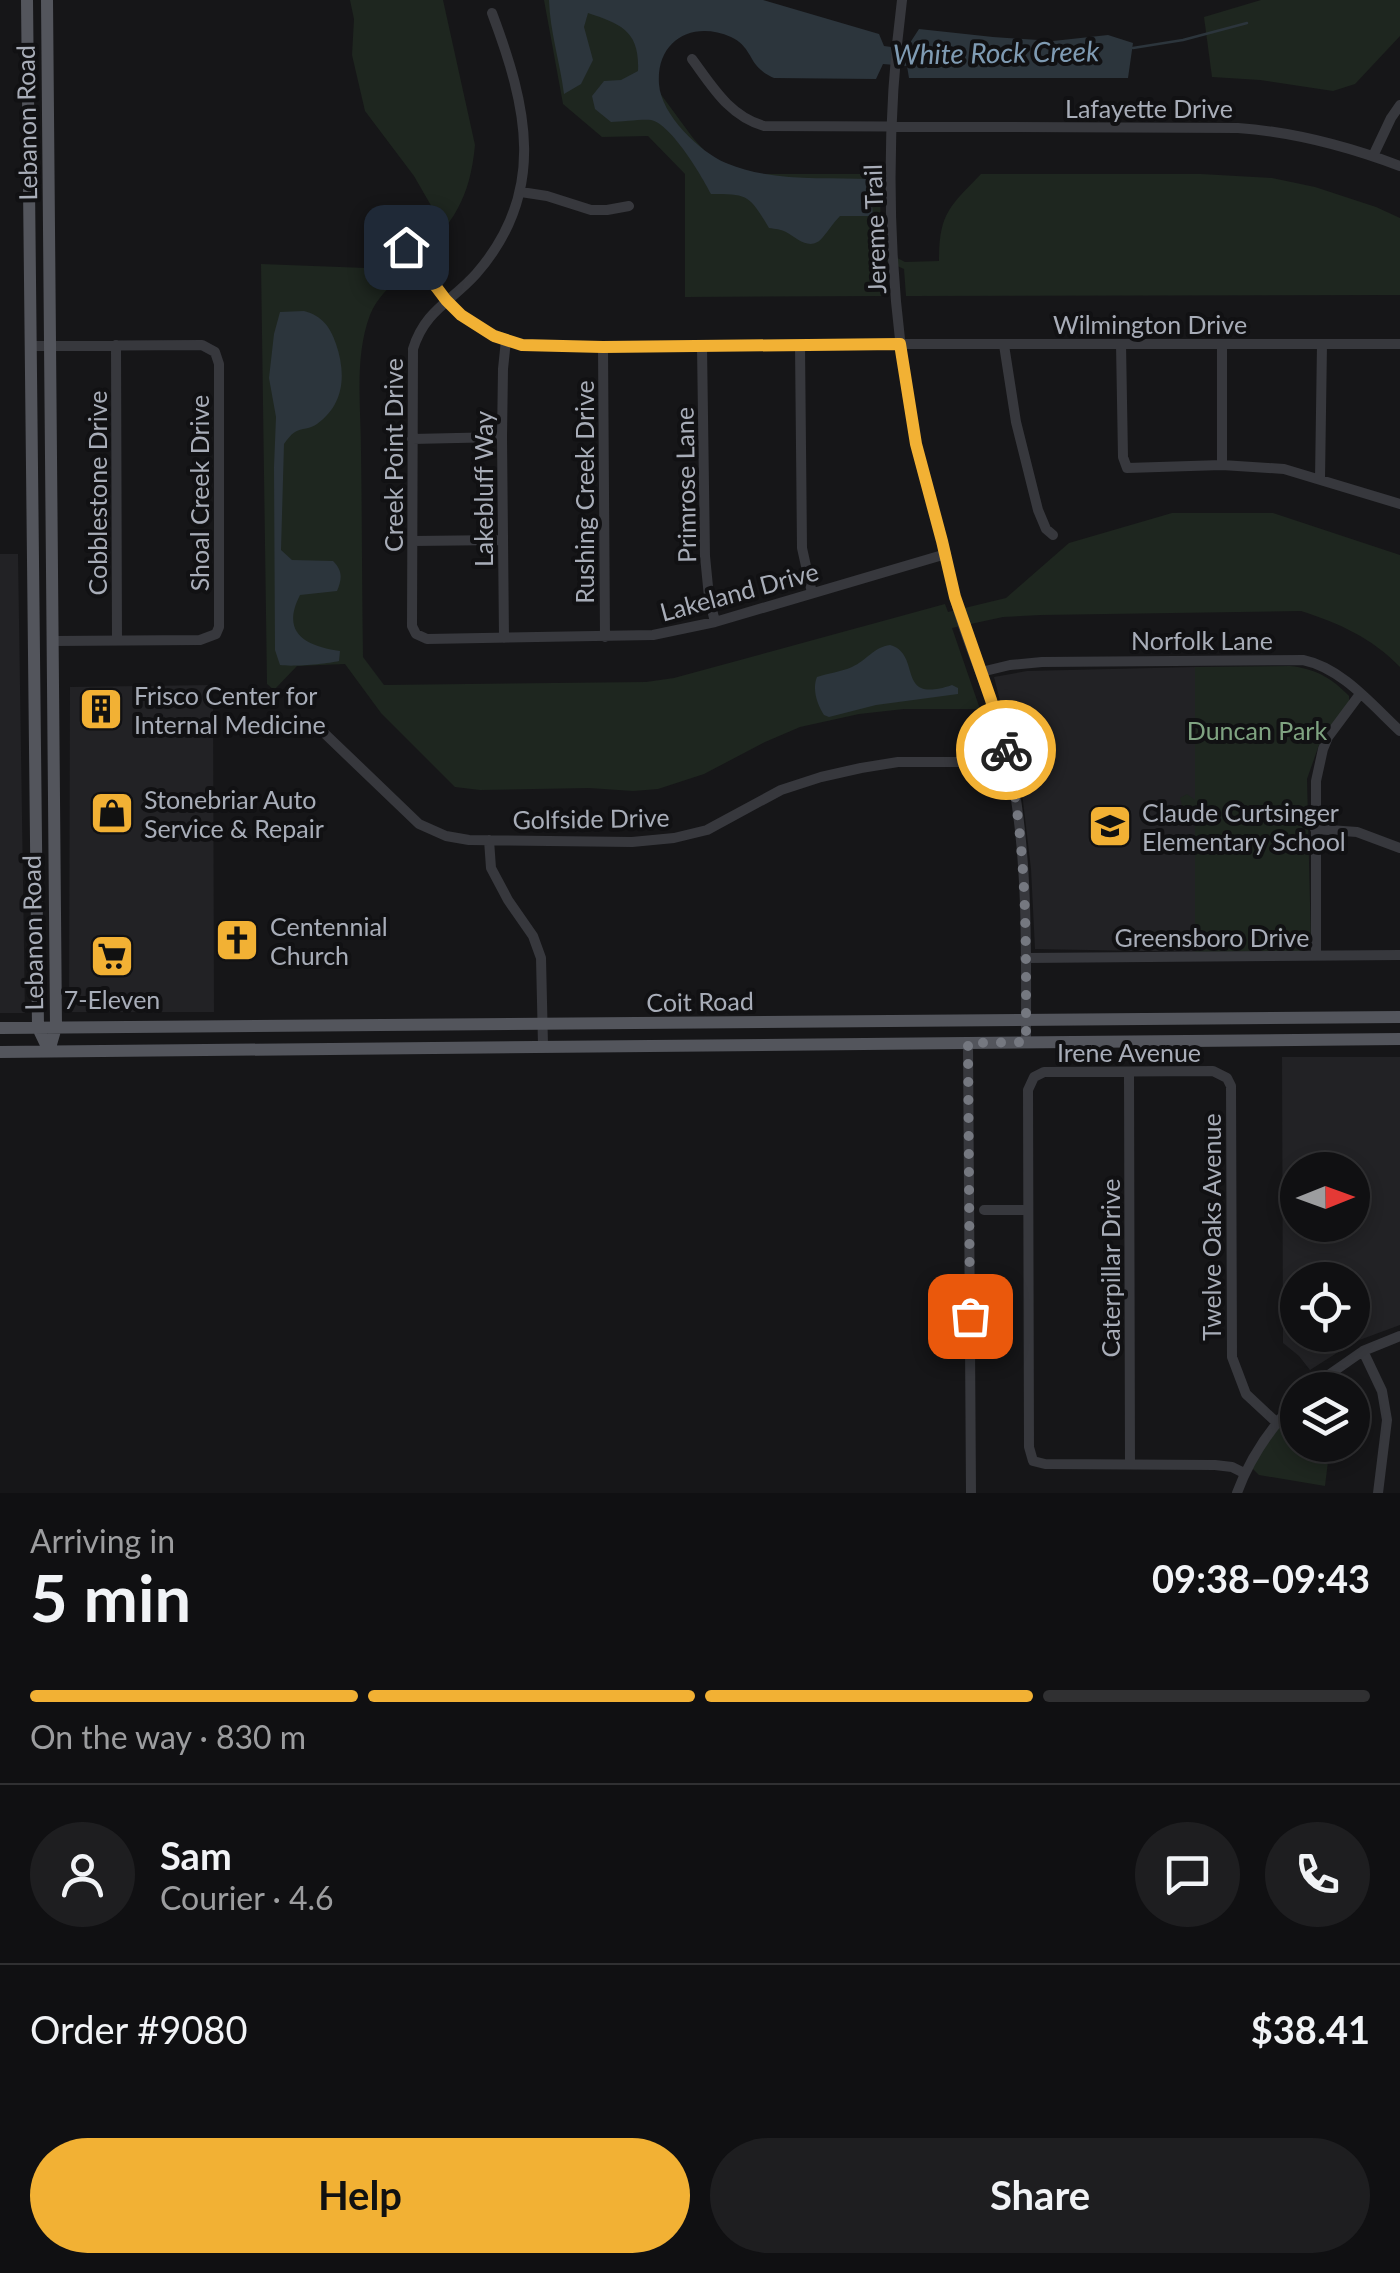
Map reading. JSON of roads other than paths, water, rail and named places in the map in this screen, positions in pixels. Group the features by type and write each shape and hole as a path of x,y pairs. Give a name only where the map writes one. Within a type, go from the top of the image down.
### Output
{"main road":[{"name":"Lebanon Road","path":"27,0 38,1028 50,1051"},
{"name":"Lebanon Road","path":"47,0 56,1027 50,1051"},
{"path":"28,152 48,152"},
{"path":"33,642 53,641"},
{"path":"36,874 54,874"},
{"name":"Coit Road","path":"0,1028 1400,1017"},
{"path":"1289,1018 1289,1039"},
{"path":"858,1022 858,1043"},
{"path":"404,1025 404,1047"},
{"path":"234,1026 234,1050"},
{"name":"Coit Road","path":"0,1052 1400,1038"}],"street":[{"name":"Jereme Trail","path":"902,0 892,127 893,262 900,344 916,444 960,614 1007,754 1024,888 1026,1042"},
{"name":"Creek Point Drive","path":"418,637 412,626 413,350 426,320 466,284 493,251 521,192 526,162 518,90 492,13"},
{"name":"Lafayette Drive","path":"692,58 731,109 755,123 774,128 1238,128 1304,136 1400,166"},
{"path":"1373,156 1400,105"},
{"path":"521,192 591,210 629,206"},
{"path":"406,247 461,315 506,340"},
{"name":"Wilmington Drive","path":"506,340 522,345 603,347 1400,344"},
{"name":"Lakebluff Way","path":"504,638 502,437 506,340"},
{"path":"1121,344 1123,456 1127,468 1222,465 1284,469 1400,504"},
{"path":"1222,344 1222,465"},
{"path":"1320,480 1322,344"},
{"path":"30,346 116,345"},
{"name":"Shoal Creek Drive","path":"116,345 202,345 216,352 219,364 220,627 216,634 200,640 118,640"},
{"name":"Cobblestone Drive","path":"116,345 118,640"},
{"path":"800,345 802,548 812,593"},
{"path":"1004,345 1016,422 1038,510 1046,529 1054,535"},
{"name":"Primrose Lane","path":"702,346 705,556 715,622"},
{"name":"Rushing Creek Drive","path":"603,347 605,637"},
{"path":"412,439 502,437"},
{"path":"413,540 503,540"},
{"name":"Lakeland Drive","path":"418,637 654,635 715,622 946,554"},
{"path":"53,641 118,640"},
{"name":"Norfolk Lane","path":"980,672 1026,662 1312,662 1326,667 1400,731"},
{"path":"1316,956 1316,781 1323,749 1336,723 1360,694"},
{"name":"Golfside Drive","path":"321,730 418,824 446,836 489,840 632,842 674,838 708,830 781,790 822,777 898,762 974,762 1007,754"},
{"path":"1315,829 1357,832 1400,848"},
{"path":"489,840 492,868 533,936 541,958 543,1046"},
{"name":"Greensboro Drive","path":"1025,958 1400,955"},
{"path":"968,1043 971,1493"},
{"name":"Irene Avenue","path":"1028,1210 1028,1090 1033,1078 1044,1072 1213,1071 1226,1077"},
{"name":"Caterpillar Drive","path":"1129,1072 1130,1464"},
{"name":"Twelve Oaks Avenue","path":"1226,1077 1231,1086 1232,1357 1246,1394 1276,1422"},
{"path":"984,1210 1028,1210 1029,1447 1033,1461 1215,1465 1244,1473"},
{"path":"1370,1348 1400,1336"},
{"path":"1333,1372 1362,1352"},
{"path":"1363,1352 1382,1391 1386,1420 1378,1493"},
{"path":"1238,1493 1244,1473 1280,1418"}],"water":[{"path":"549,0 763,0 879,34 884,46 906,49 919,29 1053,41 1108,35 1133,43 1128,78 909,78 907,66 883,64 876,79 774,78 761,70 731,37 703,31 680,38 664,56 660,69 661,96 674,120 705,150 726,163 761,173 870,179 873,216 840,216 818,241 809,244 769,228 747,199 711,194 685,152 659,124 651,120 611,122 595,109 592,96 604,81 621,80 638,71 636,47 619,26 588,13 584,27 593,60 581,84 564,94"},
{"path":"304,311 320,319 331,332 342,377 338,398 326,416 315,426 295,432 284,444 281,550 292,560 333,561 339,568 337,591 300,595 293,620 300,636 317,646 340,651 339,661 285,666 280,665 275,650 276,417 269,378 280,312"},
{"path":"890,645 900,650 916,684 934,689 952,685 958,688 958,694 824,715 816,696 817,677 852,667"}],"waterway":[{"name":"White Rock Creek","path":"1133,48 1247,23"}],"place":[{"name":"Frisco Center for Internal Medicine","path":"101,709"},
{"name":"Stonebriar Auto Service & Repair","path":"112,813"},
{"name":"Claude Curtsinger Elementary School","path":"1110,826"},
{"name":"Centennial Church","path":"237,940"},
{"name":"7-Eleven","path":"112,956"}],"park label":[{"name":"Duncan Park","path":"1257,730"}]}
